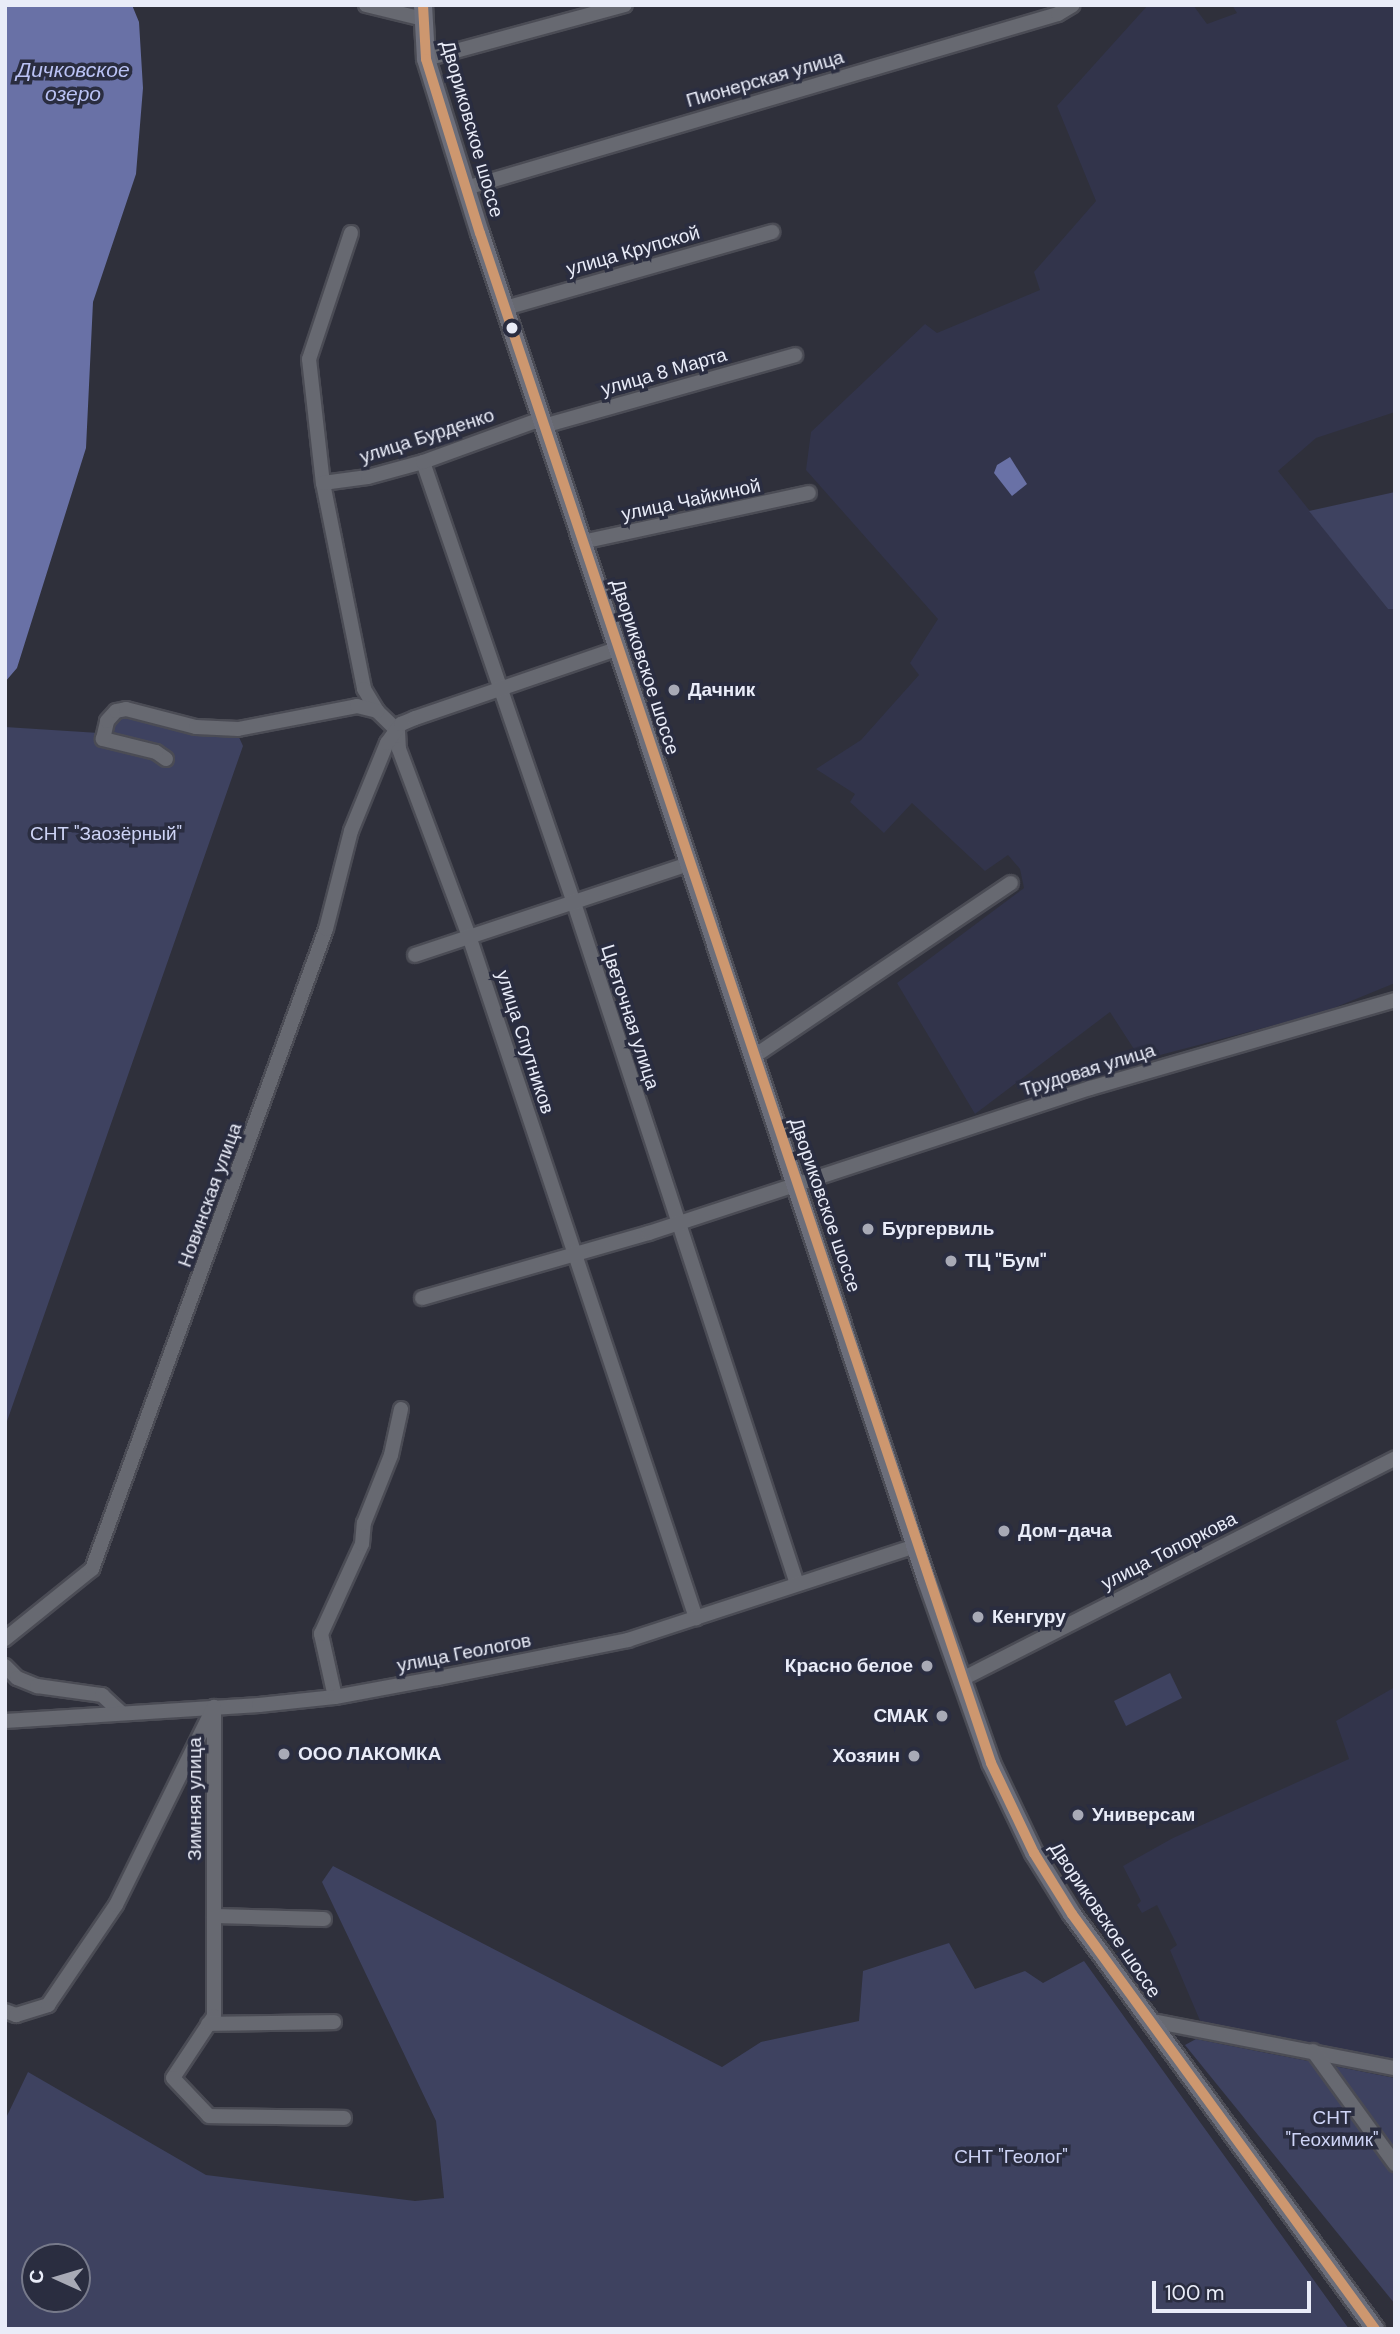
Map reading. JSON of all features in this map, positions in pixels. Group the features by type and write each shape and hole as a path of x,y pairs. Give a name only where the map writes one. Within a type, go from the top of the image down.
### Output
{"main road":[{"name":"Двориковское шоссе","path":"423,12 426,59 466,188 688,864 991,1763 1034,1853 1147,2020 1376,2329"}],"street":[{"path":"366,5 423,12"},
{"path":"426,59 625,5"},
{"name":"Пионерская улица","path":"466,188 1058,14 1073,5"},
{"name":"улица Крупской","path":"505,308 772,232"},
{"path":"351,233 309,359 323,483 364,689 377,711 398,731 401,724 415,718 617,649"},
{"name":"улица 8 Марта","path":"542,422 795,355"},
{"name":"улица Бурденко","path":"323,483 368,477 423,462 542,422"},
{"name":"Цветочная улица","path":"423,462 575,906 675,1224 797,1584"},
{"name":"улица Чайкиной","path":"582,542 809,493"},
{"path":"166,760 156,752 103,739 107,721 116,711 126,709 196,727 238,729 357,706 377,711"},
{"name":"улица Спутников","path":"398,731 399,749 470,939 696,1618"},
{"name":"Новинская улица","path":"5,1639 93,1569 326,929 371,773 398,731"},
{"path":"415,955 575,906 688,864"},
{"path":"753,1057 1012,883"},
{"name":"Трудовая улица","path":"422,1298 675,1224 1090,1088 1395,1000"},
{"path":"335,1697 321,1634 362,1544 364,1523 391,1455 401,1409"},
{"name":"улица Топоркова","path":"962,1679 1395,1458"},
{"name":"улица Геологов","path":"5,1721 335,1697 628,1640 916,1546"},
{"path":"5,1666 17,1678 37,1686 102,1695 121,1713"},
{"name":"Зимняя улица","path":"214,1707 214,2016 173,2078 209,2116 344,2118"},
{"name":"Зимняя улица","path":"5,2011 16,2015 48,2005 116,1905 214,1707"},
{"path":"214,1916 324,1919"},
{"path":"1147,2020 1395,2068"},
{"path":"208,2024 334,2022"},
{"path":"1313,2051 1395,2164"}],"shaded area":[{"path":"1148,5 1193,5 1207,24 1237,13 1232,5 1395,5 1395,412 1316,438 1278,471 1388,609 1395,609 1395,983 1324,1012 1141,1060 1110,1012 975,1114 897,983 1024,888 1020,869 1008,855 985,871 912,803 884,833 850,802 855,794 816,769 861,740 919,675 910,663 938,619 806,470 811,432 925,324 937,333 1040,290 1034,272 1096,201 1057,106"},
{"path":"1395,1687 1395,2061 1201,2023 1170,1950 1177,1945 1157,1905 1142,1913 1137,1905 1141,1901 1123,1866 1173,1838 1349,1759 1336,1721"}],"green space":[{"path":"1395,492 1395,609 1388,609 1309,511"},
{"name":"СНТ \"Заозёрный\"","path":"127,715 238,735 243,746 5,1427 5,727 99,733"},
{"path":"1170,1673 1182,1698 1126,1726 1114,1701"},
{"name":"СНТ \"Геолог\"","path":"333,1866 722,2067 761,2042 859,2021 863,1971 949,1943 975,1989 1025,1971 1043,1983 1084,1961 1349,2329 5,2329 5,2120 28,2072 206,2175 415,2201 444,2198 436,2121 322,1882"},
{"name":"СНТ \"Геохимик\"","path":"1196,2039 1395,2078 1395,2304 1185,2045"}],"water":[{"name":"Дичковское озеро","path":"5,5 132,5 139,22 143,88 136,174 93,302 86,448 17,668 5,682"},
{"path":"1010,457 1027,484 1012,496 994,473 997,465"}],"transit line":[{"path":"423,5 426,59 480,233 991,1763 1034,1853 1072,1914 1375,2329"}],"place":[{"name":"Дачник","path":"674,690"},
{"name":"Бургервиль","path":"868,1229"},
{"name":"ТЦ \"Бум\"","path":"951,1261"},
{"name":"Дом-дача","path":"1004,1531"},
{"name":"Кенгуру","path":"978,1617"},
{"name":"Красно белое","path":"927,1666"},
{"name":"СМАК","path":"942,1716"},
{"name":"ООО ЛАКОМКА","path":"284,1754"},
{"name":"Хозяин","path":"914,1756"},
{"name":"Универсам","path":"1078,1815"}]}
